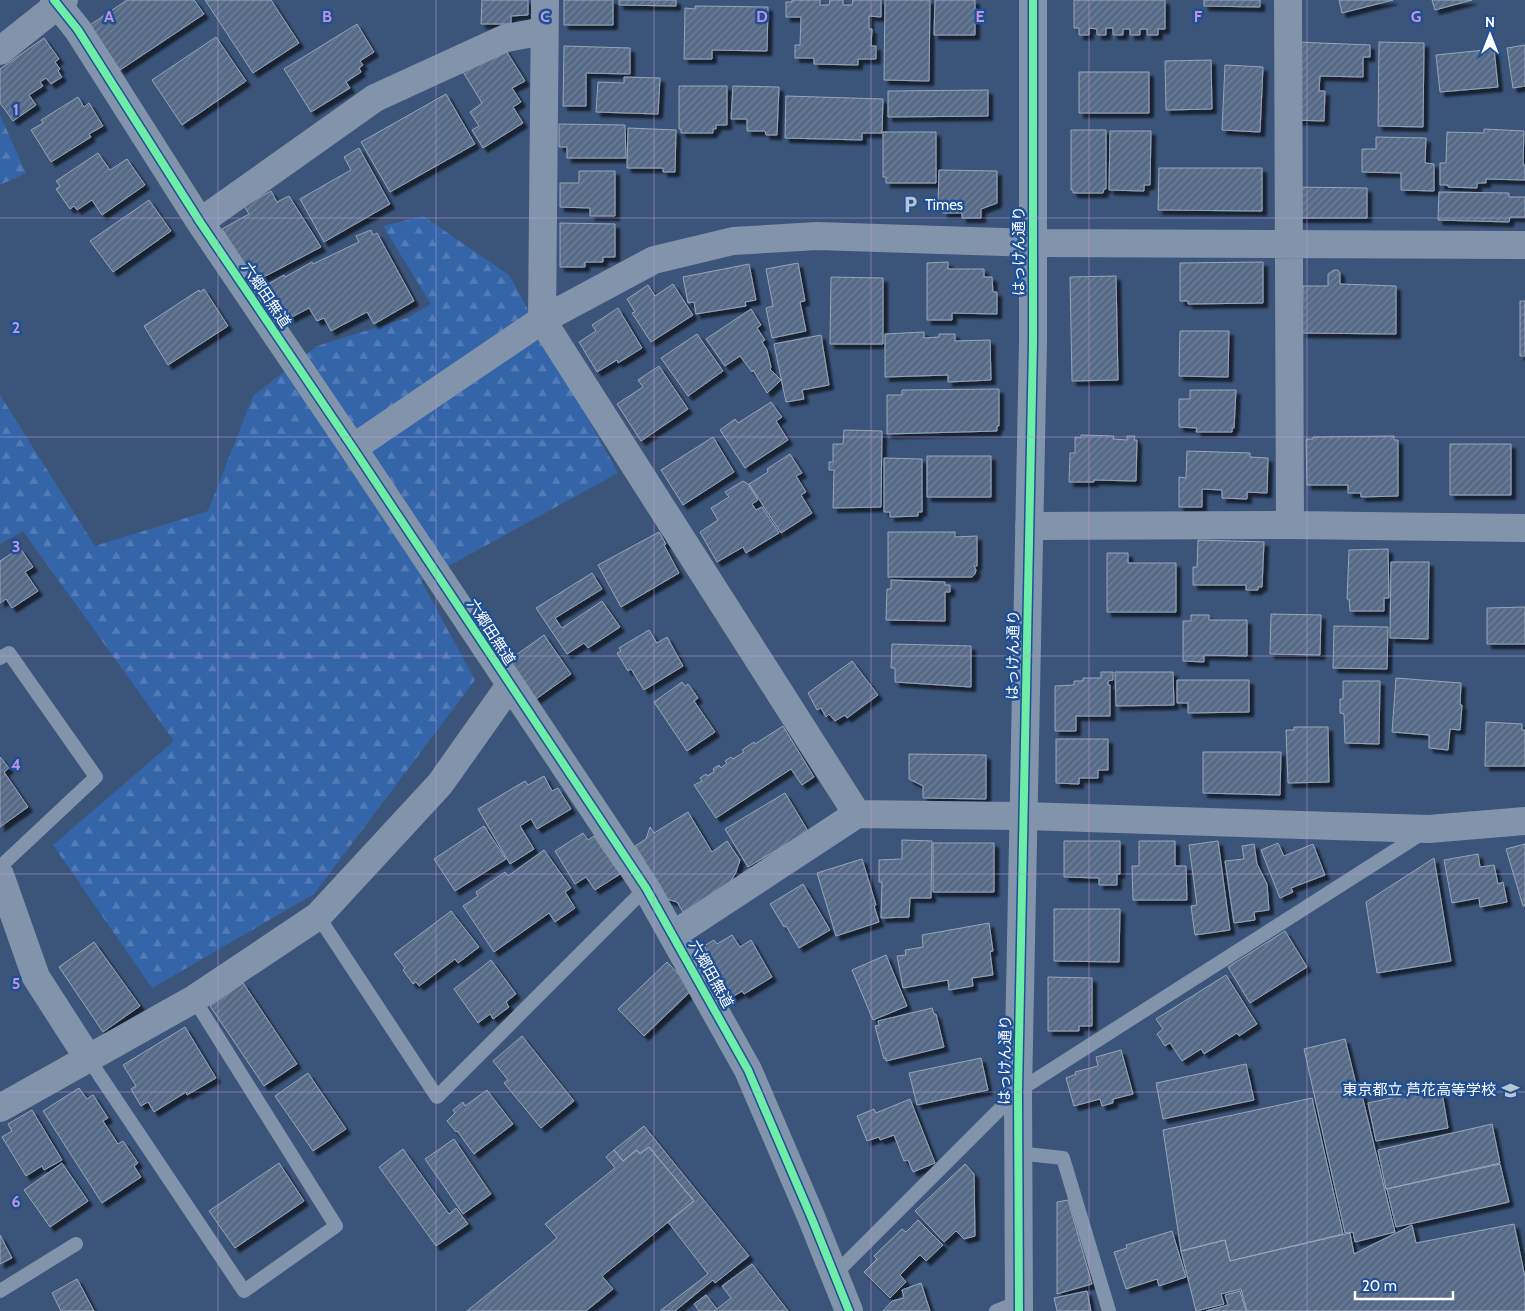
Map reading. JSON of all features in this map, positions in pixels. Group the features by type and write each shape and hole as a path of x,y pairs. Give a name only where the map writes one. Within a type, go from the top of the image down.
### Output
{"street":[{"path":"545,0 542,320 857,814"},
{"name":"はっけん通り","path":"1011,1308 1018,1153 1029,526 1033,243 1033,0"},
{"path":"1288,0 1290,525"},
{"path":"0,51 59,2"},
{"name":"六郷田無道","path":"59,2 200,222 646,888 748,1070 849,1311"},
{"path":"200,222 375,98 506,38 544,31"},
{"path":"353,448 542,320 654,260 732,241 817,236 1033,243 1525,244"},
{"path":"1029,526 1290,525 1525,528"},
{"path":"0,1108 194,999 318,916 440,784 510,685"},
{"path":"673,934 857,814 1024,816 1428,829 1525,821"},
{"path":"0,875 36,977 88,1058"}],"lane":[{"path":"0,658 9,653 96,777 0,867"},
{"path":"835,1274 1018,1091 1428,829"},
{"path":"318,916 437,1097 646,888"},
{"path":"88,1058 244,1291 336,1226 194,999"},
{"path":"1018,1153 1064,1158 1109,1311"},
{"path":"0,1290 76,1244"}],"green space":[{"path":"0,115 26,173 0,185"},
{"path":"423,216 509,275 618,473 421,581 475,680 314,894 152,988 53,845 174,741 23,531 0,544 0,395 95,546 208,511 253,396 317,346 407,318 431,304 383,226"}],"building":[{"path":"127,0 194,0 204,14 120,70 90,25"},
{"path":"205,0 271,0 299,43 253,73"},
{"path":"482,0 528,0 528,15 511,16 511,24 481,24"},
{"path":"564,0 613,0 613,25 564,25"},
{"path":"619,0 676,0 676,6 619,5"},
{"path":"792,0 820,0 820,5 829,5 830,0 843,0 843,5 852,5 853,0 881,0 881,17 869,16 869,29 872,29 871,46 876,46 876,59 858,59 858,65 814,64 814,58 795,58 795,45 800,45 801,17 786,17 786,2 792,2"},
{"path":"885,0 930,0 929,81 884,80"},
{"path":"935,0 975,0 975,35 934,35"},
{"path":"1074,0 1165,0 1165,29 1158,29 1158,35 1147,35 1147,29 1140,29 1140,35 1130,35 1130,29 1123,29 1123,35 1113,35 1113,28 1106,28 1106,35 1097,35 1097,29 1089,28 1089,35 1079,35 1079,28 1074,28"},
{"path":"1204,0 1260,0 1260,7 1204,6"},
{"path":"1339,0 1393,0 1342,13"},
{"path":"1432,0 1472,0 1435,10"},
{"path":"695,6 768,7 767,51 712,50 712,59 684,59 685,8 695,9"},
{"path":"357,24 374,52 360,61 363,65 359,68 361,72 346,82 350,88 311,112 284,69"},
{"path":"216,37 246,81 182,125 152,80"},
{"path":"44,38 59,59 55,62 60,69 58,71 62,77 51,84 46,78 40,82 43,86 29,95 36,105 13,121 0,103 0,69"},
{"path":"1296,42 1370,45 1370,57 1363,57 1363,77 1320,76 1319,91 1325,91 1324,121 1293,120"},
{"path":"1379,42 1424,43 1423,127 1378,126"},
{"path":"1525,45 1525,86 1513,88 1507,48"},
{"path":"564,46 630,48 630,74 586,73 586,106 563,106"},
{"path":"505,49 525,81 512,88 521,102 513,107 523,123 483,148 472,130 479,126 470,112 482,103 463,72"},
{"path":"1494,49 1498,87 1440,92 1436,55"},
{"path":"1211,60 1212,109 1166,110 1165,61"},
{"path":"1225,65 1263,67 1260,132 1222,130"},
{"path":"1079,72 1149,72 1149,113 1079,113"},
{"path":"624,77 660,78 658,114 596,112 598,82 624,83"},
{"path":"679,86 727,86 727,125 716,125 713,133 681,133 681,129 679,129"},
{"path":"733,86 779,87 777,135 766,135 765,131 747,131 747,119 731,119"},
{"path":"988,90 988,116 888,117 888,91"},
{"path":"446,94 475,144 390,192 361,142"},
{"path":"786,96 883,99 882,133 862,133 862,140 785,138"},
{"path":"78,97 84,107 89,103 103,126 89,134 91,137 51,162 31,130 43,123 41,120"},
{"path":"559,124 625,125 626,158 567,158 567,147 559,147"},
{"path":"628,128 676,130 675,172 663,172 663,168 627,168"},
{"path":"1484,129 1524,131 1523,165 1525,165 1525,180 1486,179 1486,183 1477,183 1477,188 1440,185 1440,163 1446,163 1447,132 1484,133"},
{"path":"1071,130 1106,130 1106,189 1104,189 1103,193 1073,193 1073,190 1071,190"},
{"path":"1110,131 1151,131 1150,185 1144,185 1144,191 1109,190"},
{"path":"883,132 936,132 936,183 886,183 886,177 883,177"},
{"path":"1376,137 1426,138 1425,163 1434,164 1434,191 1401,190 1401,173 1362,172 1362,149 1376,149"},
{"path":"359,148 390,204 324,242 300,199 351,170 344,157"},
{"path":"98,153 110,170 127,159 145,185 102,215 92,200 77,210 74,206 70,209 56,189 60,186 56,181"},
{"path":"1159,168 1262,168 1262,211 1158,210"},
{"path":"939,170 997,171 997,203 981,209 981,218 962,218 962,213 943,213 944,205 938,205"},
{"path":"579,171 615,171 615,216 590,216 590,208 560,207 560,183 579,183"},
{"path":"1293,187 1367,188 1367,218 1298,218"},
{"path":"271,191 277,202 289,196 321,247 256,281 222,229 249,214 244,206"},
{"path":"1439,192 1509,193 1509,197 1525,197 1525,217 1510,217 1509,222 1438,220"},
{"path":"149,200 171,231 113,272 90,241"},
{"path":"560,223 615,224 615,257 603,257 603,262 585,262 585,267 560,267"},
{"path":"371,230 373,235 377,233 414,301 374,324 367,312 331,331 324,318 317,321 309,308 290,318 287,314 281,318 263,287 284,275 285,277 312,262 313,264 359,242 356,236"},
{"path":"948,262 948,269 984,269 984,277 992,277 993,292 997,292 997,314 952,313 952,320 927,320 927,263"},
{"path":"1263,262 1263,303 1188,304 1188,301 1180,301 1180,263"},
{"path":"798,263 805,301 800,302 806,331 772,338 766,308 773,306 766,269"},
{"path":"749,264 756,300 745,302 746,306 696,314 694,302 688,303 683,277"},
{"path":"1338,270 1340,273 1340,284 1396,286 1396,334 1302,333 1303,286 1328,286 1328,274"},
{"path":"1116,276 1118,380 1072,381 1070,277"},
{"path":"831,277 883,278 883,344 830,344"},
{"path":"673,284 693,315 651,342 632,313 635,312 627,299 648,285 655,296"},
{"path":"204,289 228,326 168,365 144,326 199,290 200,292"},
{"path":"1520,301 1525,301 1525,356 1520,356"},
{"path":"618,308 642,348 618,363 617,360 597,372 579,342 596,331 592,325"},
{"path":"751,309 761,325 757,328 765,340 762,342 767,350 770,369 781,380 767,393 753,370 752,372 740,356 725,366 706,339"},
{"path":"1180,331 1229,331 1228,377 1179,376"},
{"path":"924,332 924,338 939,337 939,334 955,334 955,341 990,340 991,380 948,382 948,375 885,377 885,334"},
{"path":"697,334 723,371 688,396 661,358"},
{"path":"821,335 829,385 802,390 804,399 786,402 774,344"},
{"path":"659,366 688,409 641,441 617,404 643,387 638,380"},
{"path":"999,389 999,426 997,426 997,431 887,434 887,395 902,395 902,390"},
{"path":"1190,390 1236,390 1234,428 1232,428 1232,432 1196,432 1197,428 1179,427 1179,399 1190,399"},
{"path":"771,402 782,417 776,421 788,440 745,468 720,430 735,419 738,423"},
{"path":"844,430 882,431 881,507 833,508 834,470 829,470 829,462 833,462 833,444 843,444"},
{"path":"1081,435 1114,436 1113,439 1127,440 1127,436 1135,436 1134,440 1137,440 1136,481 1094,480 1094,482 1069,482 1070,453 1075,453 1075,437 1081,438"},
{"path":"1394,436 1394,440 1398,440 1398,496 1361,497 1361,493 1348,493 1348,485 1307,485 1306,439 1313,439 1313,437"},
{"path":"713,437 734,472 683,505 661,470"},
{"path":"1450,444 1511,444 1511,495 1450,495"},
{"path":"1187,451 1250,453 1250,457 1268,458 1267,493 1247,492 1247,499 1222,498 1222,490 1202,489 1202,507 1179,507 1179,477 1186,478"},
{"path":"790,454 802,473 796,476 806,492 801,495 812,513 781,533 749,484 768,472 767,469"},
{"path":"927,456 991,456 991,497 927,497"},
{"path":"884,458 922,459 922,512 918,512 918,516 890,517 890,512 884,512"},
{"path":"743,481 748,484 758,500 752,504 756,510 762,507 779,533 746,553 743,547 717,562 700,532 718,520 711,508 729,497 725,492"},
{"path":"659,532 679,573 621,607 598,565"},
{"path":"888,532 955,532 955,537 977,536 977,566 974,566 975,574 972,577 888,577"},
{"path":"1198,540 1264,542 1262,587 1258,587 1258,590 1246,590 1246,585 1193,585 1193,567 1197,567"},
{"path":"20,548 33,567 25,572 38,591 12,608 6,599 0,603 0,561"},
{"path":"1388,549 1389,598 1384,598 1384,611 1350,611 1349,599 1347,599 1349,550"},
{"path":"1107,553 1128,553 1128,563 1176,563 1176,612 1107,612"},
{"path":"1391,562 1429,562 1428,639 1390,638"},
{"path":"592,573 602,589 555,618 562,628 602,601 620,627 588,648 584,643 567,654 536,608"},
{"path":"891,580 945,582 945,585 950,585 950,592 945,592 945,621 886,620 887,589 891,589"},
{"path":"1525,607 1525,644 1487,644 1487,608"},
{"path":"1271,614 1321,615 1320,655 1270,654"},
{"path":"1191,615 1209,615 1209,620 1247,620 1247,656 1204,655 1204,662 1183,661 1183,621 1191,621"},
{"path":"1334,626 1388,627 1387,669 1333,668"},
{"path":"649,630 657,643 667,637 683,666 644,690 631,669 628,671 617,653 621,651 619,648"},
{"path":"544,635 571,674 536,699 509,660"},
{"path":"892,644 971,646 971,687 895,682 895,668 891,668"},
{"path":"852,661 878,695 847,718 845,715 835,721 829,714 826,717 821,708 817,710 808,693"},
{"path":"1101,672 1113,672 1113,680 1108,681 1108,685 1110,685 1110,716 1076,716 1076,731 1055,731 1055,686 1074,685 1074,681 1083,681 1083,678 1101,678"},
{"path":"1115,672 1173,672 1174,705 1116,706"},
{"path":"1396,678 1461,683 1460,730 1450,729 1448,750 1429,748 1429,735 1392,732"},
{"path":"1177,680 1249,680 1249,712 1188,713 1188,703 1177,703"},
{"path":"1343,681 1380,681 1379,744 1345,743 1344,714 1340,713 1340,699 1343,699"},
{"path":"682,682 685,686 688,684 698,698 694,701 715,732 687,751 654,702"},
{"path":"1486,722 1522,724 1522,730 1525,730 1525,766 1485,766"},
{"path":"783,726 814,777 802,785 791,769 716,818 694,785 702,781 700,778 706,774 707,776 714,772 713,769 719,765 721,768 727,763 725,761 731,757 733,759 754,742 755,744"},
{"path":"1294,727 1328,727 1329,782 1288,783 1286,730 1294,730"},
{"path":"1056,739 1108,739 1108,770 1098,770 1098,778 1079,778 1079,784 1056,783"},
{"path":"1203,752 1281,752 1280,795 1203,793"},
{"path":"909,754 986,755 986,799 923,798 923,786 909,779"},
{"path":"0,757 9,768 4,772 28,807 0,827"},
{"path":"544,776 552,791 558,788 571,809 537,829 531,819 520,826 534,849 510,864 478,809 525,781 528,785"},
{"path":"785,793 808,831 748,867 725,829"},
{"path":"688,812 712,852 727,841 740,860 728,886 683,912 677,902 663,898 666,895 652,881 645,869 644,860 635,846 646,839 650,827 654,833"},
{"path":"484,826 506,859 455,891 434,859"},
{"path":"583,833 588,840 594,836 620,874 595,890 586,877 575,884 555,851"},
{"path":"902,840 932,841 931,898 910,898 909,917 881,918 882,882 879,882 879,860 902,859"},
{"path":"1064,841 1120,841 1120,874 1117,874 1117,885 1099,885 1099,878 1064,877"},
{"path":"1139,841 1175,841 1175,866 1186,866 1187,900 1133,900 1132,866 1139,866"},
{"path":"1218,841 1230,930 1195,935 1191,906 1197,905 1189,845"},
{"path":"933,843 994,843 994,892 933,892"},
{"path":"1278,843 1284,856 1313,844 1325,875 1291,888 1293,892 1280,898 1261,850"},
{"path":"1254,844 1257,864 1267,884 1269,910 1254,912 1255,920 1234,923 1225,861 1244,859 1242,846"},
{"path":"1525,844 1525,906 1523,906 1506,849"},
{"path":"544,850 571,888 565,892 575,908 555,922 549,913 494,952 463,906 478,896 476,892 505,872 508,876"},
{"path":"1478,854 1480,867 1494,865 1498,884 1503,882 1507,902 1480,907 1479,898 1452,903 1444,860"},
{"path":"1434,858 1451,961 1377,973 1366,902"},
{"path":"862,859 876,905 874,906 879,922 836,936 817,873"},
{"path":"803,884 830,930 799,948 770,904"},
{"path":"1054,909 1120,909 1119,962 1054,961"},
{"path":"451,911 479,947 458,963 455,959 419,986 416,982 413,984 403,970 405,968 394,954"},
{"path":"989,923 993,951 990,952 993,975 972,978 973,986 949,990 948,980 903,988 897,956 906,955 905,950 923,947 922,935"},
{"path":"1285,931 1307,967 1250,1003 1228,967"},
{"path":"732,935 740,947 751,940 772,977 744,994 742,991 729,999 716,976 720,974 704,946 714,940 717,944"},
{"path":"94,942 140,1006 103,1032 59,967"},
{"path":"886,955 907,1006 873,1020 852,970"},
{"path":"491,960 516,994 506,1002 509,1007 493,1019 490,1014 478,1023 454,989"},
{"path":"667,962 693,989 644,1036 618,1009"},
{"path":"1226,975 1257,1024 1239,1036 1237,1033 1204,1054 1201,1049 1182,1061 1170,1043 1165,1046 1157,1034 1163,1029 1156,1019"},
{"path":"1048,977 1092,978 1092,1026 1079,1026 1079,1031 1048,1031"},
{"path":"243,983 297,1064 264,1086 210,1006"},
{"path":"932,1008 934,1014 936,1014 944,1047 886,1061 875,1026 879,1025 878,1021"},
{"path":"185,1027 216,1078 187,1095 186,1092 154,1112 148,1102 141,1106 131,1089 136,1086 123,1065"},
{"path":"522,1036 574,1101 541,1128 504,1083 508,1080 493,1061"},
{"path":"1345,1039 1357,1088 1360,1087 1395,1232 1355,1242 1353,1232 1345,1233 1304,1049"},
{"path":"1121,1050 1133,1094 1113,1099 1113,1103 1102,1106 1100,1099 1074,1106 1066,1078 1076,1074 1075,1072 1098,1066 1096,1057"},
{"path":"981,1058 988,1090 917,1105 909,1073"},
{"path":"1246,1064 1254,1100 1163,1119 1156,1083"},
{"path":"308,1073 346,1129 313,1151 275,1096"},
{"path":"1441,1087 1448,1128 1376,1141 1368,1103"},
{"path":"79,1088 87,1099 93,1095 108,1118 103,1121 118,1144 123,1141 138,1163 134,1166 141,1177 102,1203 43,1111"},
{"path":"487,1090 513,1124 474,1154 447,1121 455,1113 453,1110 463,1102 465,1106"},
{"path":"1312,1098 1343,1234 1230,1261 1225,1240 1181,1251 1163,1130"},
{"path":"910,1099 935,1163 913,1172 908,1160 904,1161 894,1135 880,1140 879,1137 867,1141 857,1116 874,1109 876,1113"},
{"path":"32,1110 62,1160 44,1170 42,1166 26,1176 2,1137 12,1131 8,1124"},
{"path":"1492,1124 1500,1163 1386,1189 1378,1150"},
{"path":"644,1126 749,1256 715,1283 713,1280 675,1311 660,1311 708,1274 668,1222 694,1201 649,1147 640,1154 637,1150 623,1161 614,1150"},
{"path":"454,1139 491,1194 463,1214 425,1159"},
{"path":"649,1147 694,1201 602,1276 613,1289 586,1311 467,1311 557,1238 545,1224 615,1168 606,1157 614,1150 623,1161 637,1150 640,1154"},
{"path":"403,1149 449,1214 456,1208 468,1224 436,1246 379,1167"},
{"path":"62,1163 88,1201 50,1227 24,1190"},
{"path":"279,1163 304,1201 235,1248 209,1211"},
{"path":"965,1164 974,1174 975,1236 964,1239 956,1231 944,1242 915,1211"},
{"path":"1500,1164 1509,1202 1396,1227 1387,1189"},
{"path":"1068,1200 1092,1284 1057,1294 1057,1202"},
{"path":"918,1220 943,1245 926,1261 920,1255 900,1275 906,1282 890,1298 864,1272 877,1259 874,1256 902,1229 906,1232"},
{"path":"1514,1224 1525,1277 1525,1311 1247,1311 1241,1289 1221,1294 1224,1304 1196,1311 1181,1251 1225,1240 1230,1261 1350,1233 1354,1254 1412,1225 1416,1243"},
{"path":"1172,1231 1186,1277 1159,1286 1157,1279 1126,1289 1114,1252 1127,1248 1126,1245"},
{"path":"0,1235 12,1258 0,1264"},
{"path":"752,1264 788,1311 699,1311 694,1304 706,1295 717,1309 731,1298 722,1286"},
{"path":"77,1279 94,1311 61,1311 52,1293"},
{"path":"921,1283 930,1311 883,1311 892,1301 904,1298 902,1290"},
{"path":"1087,1291 1091,1311 1057,1311 1054,1298"},
{"path":"1240,1291 1246,1311 1206,1311 1228,1305 1225,1295"}],"cycle path":[{"path":"54,0 78,30 200,222 646,888 748,1070 849,1311"},
{"path":"1019,1311 1018,1091 1033,342 1033,0"}],"place":[{"name":"Times","path":"911,205"},
{"name":"東京都立 芦花高等学校","path":"1510,1090"}]}
